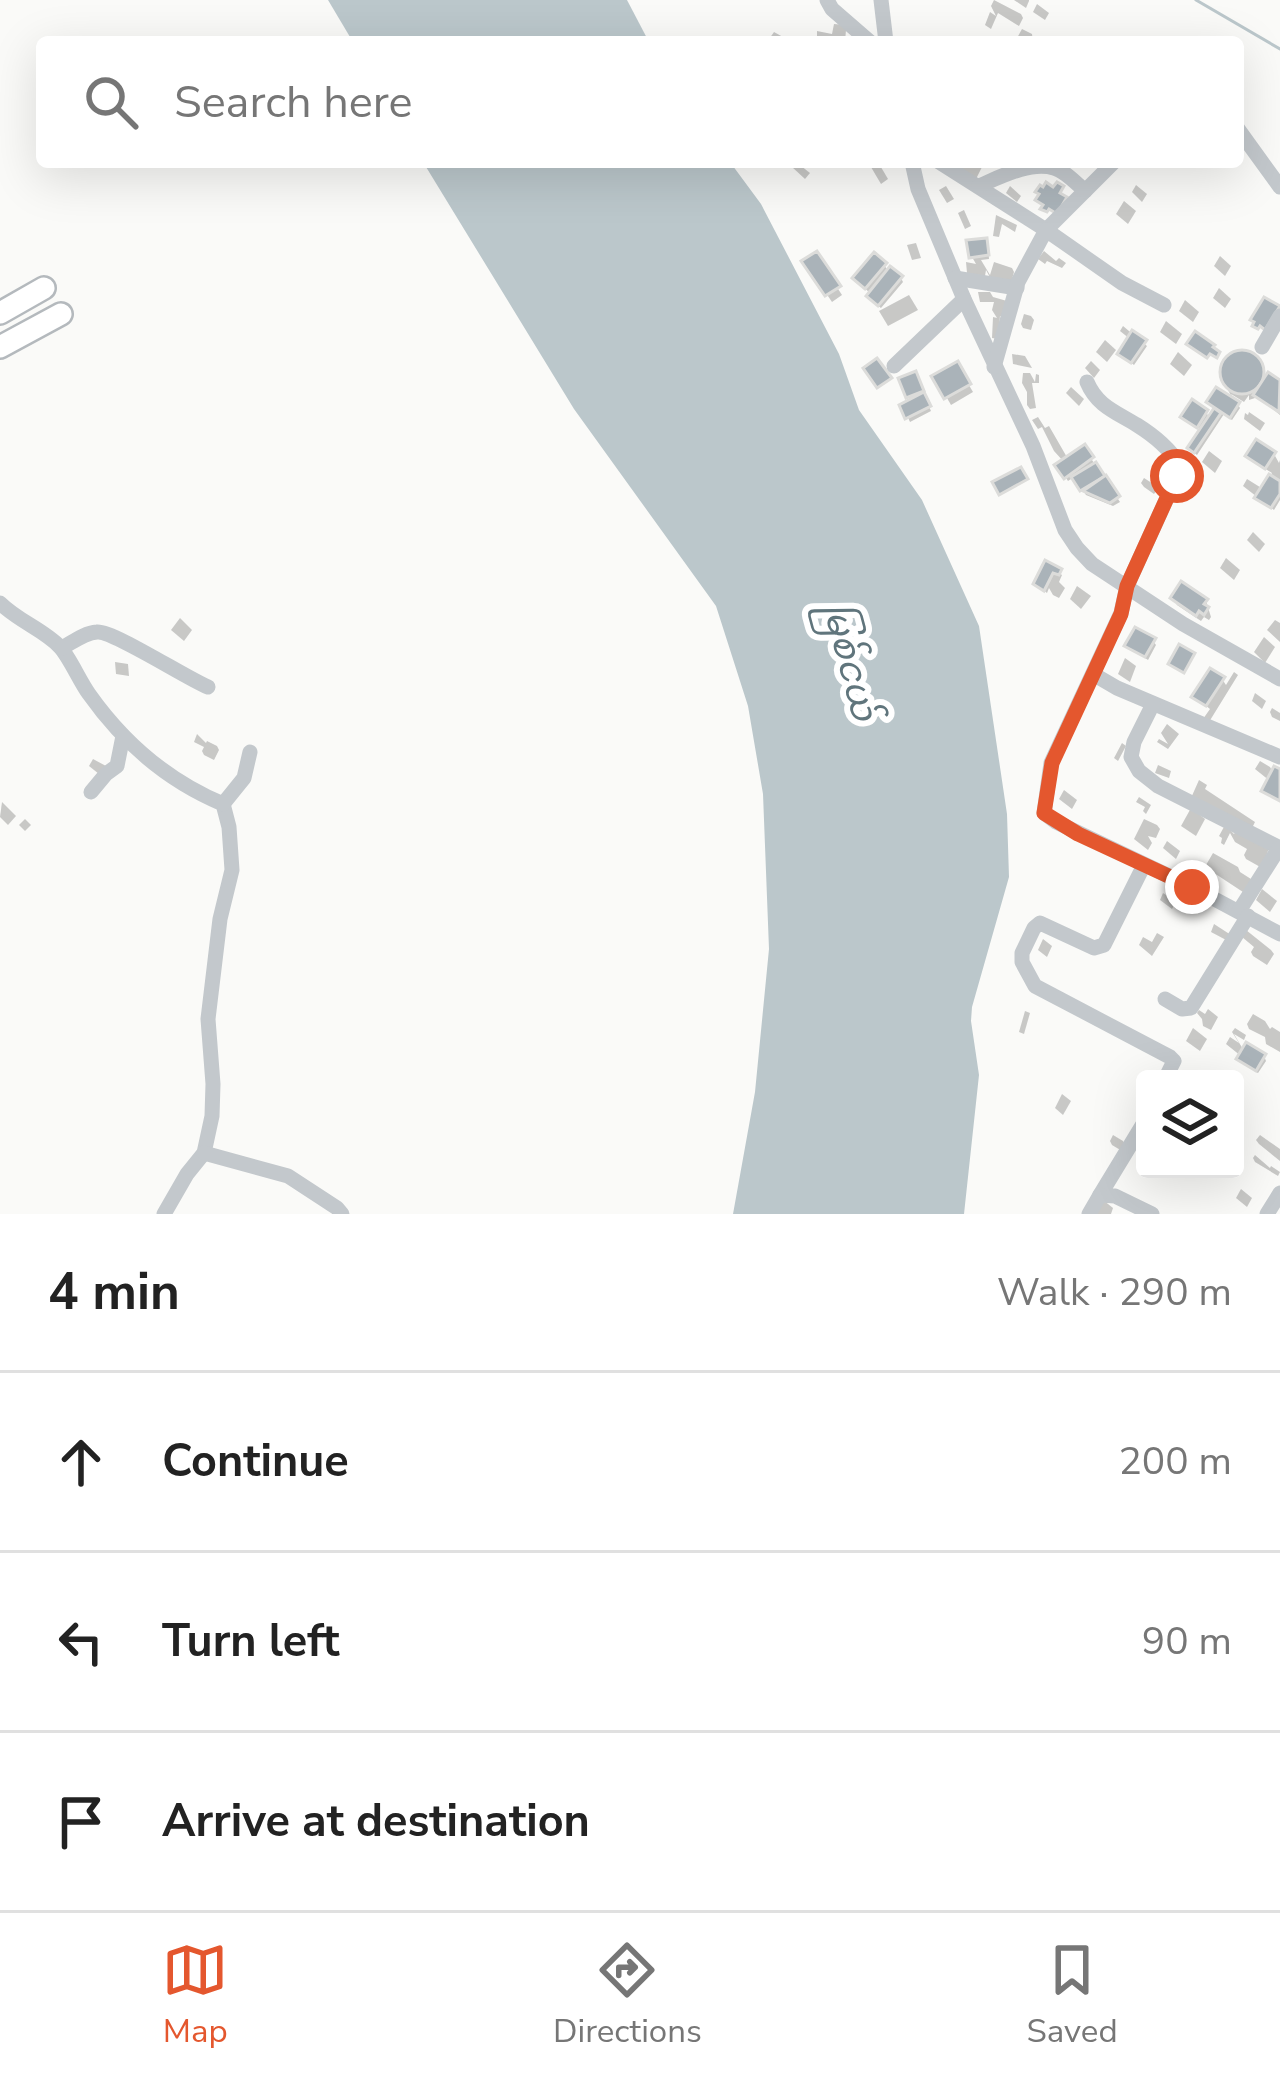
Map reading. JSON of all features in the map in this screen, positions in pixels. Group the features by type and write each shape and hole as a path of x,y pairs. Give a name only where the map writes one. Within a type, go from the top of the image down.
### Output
{"highway":[{"path":"0,313 44,288"},
{"path":"0,347 61,314"}],"street":[{"path":"827,0 863,36"},
{"path":"881,0 885,36"},
{"path":"1244,137 1280,188"},
{"path":"913,168 964,299 1033,446 1065,530 1092,564 1280,679"},
{"path":"949,168 1122,283 1164,305"},
{"path":"979,186 1021,168"},
{"path":"1055,168 1085,191"},
{"path":"994,367 1017,288 1046,230 1108,168"},
{"path":"956,278 1017,288"},
{"path":"44,288 61,314"},
{"path":"894,366 964,299"},
{"path":"1262,347 1280,316"},
{"path":"1087,382 1106,408 1141,427 1179,464 1127,586 1121,614 1052,763 1044,813 1280,934"},
{"path":"0,603 62,648 83,686 123,736 183,786 223,804"},
{"path":"62,648 101,630 208,687"},
{"path":"1093,674 1280,757"},
{"path":"1153,704 1134,742 1131,757 1139,771 1158,786 1279,848 1191,1008 1182,1009 1165,999"},
{"path":"91,792 117,766 123,736"},
{"path":"223,804 244,778 250,752"},
{"path":"164,1214 204,1153 212,1116 208,1019 220,920 232,870 223,804"},
{"path":"1144,865 1100,949 1040,923 1022,953 1022,962 1035,986 1170,1057 1174,1061 1170,1070"},
{"path":"1089,1214 1136,1135"},
{"path":"204,1153 289,1175 342,1214"},
{"path":"1267,1214 1280,1193"},
{"path":"1100,1195 1114,1196 1152,1214"}],"water":[{"path":"328,0 627,0 646,36 349,36"},
{"name":"မြစ်ငယ်","path":"427,168 734,168 761,204 839,354 859,410 922,500 979,626 1007,814 1009,877 972,1007 979,1075 964,1214 733,1214 755,1092 769,949 763,794 748,706 716,606 574,409"}],"building":[{"path":"1046,182 1064,186 1060,193 1067,197 1057,214 1040,209 1043,205 1035,200 1039,194 1035,192"},
{"path":"987,238 989,255 969,258 966,240"},
{"path":"817,251 841,286 825,296 801,261"},
{"path":"874,252 887,263 865,289 852,278"},
{"path":"890,266 903,276 878,306 866,296"},
{"path":"1264,297 1280,306 1265,330 1252,326 1250,320"},
{"path":"1132,330 1147,340 1131,363 1117,354"},
{"path":"1195,331 1215,345 1220,352 1217,358 1210,354 1207,358 1186,344"},
{"path":"1242,350 1258,356 1264,372 1258,388 1242,394 1226,388 1220,372 1226,356"},
{"path":"877,358 892,378 877,388 863,368"},
{"path":"958,361 971,384 944,399 931,376"},
{"path":"916,371 924,391 906,398 898,378"},
{"path":"1268,372 1280,380 1279,412 1253,395"},
{"path":"1216,387 1240,402 1230,418 1206,402"},
{"path":"924,392 931,406 905,419 899,405"},
{"path":"1192,399 1208,410 1197,428 1180,417"},
{"path":"1214,408 1221,413 1194,453 1187,448"},
{"path":"1256,439 1276,452 1265,469 1245,456"},
{"path":"1085,444 1094,457 1064,479 1054,465"},
{"path":"1096,462 1105,476 1080,491 1071,477"},
{"path":"1021,467 1028,479 999,495 992,482"},
{"path":"1269,474 1280,481 1280,494 1271,508 1254,498"},
{"path":"1106,475 1120,496 1110,503 1083,491"},
{"path":"1045,560 1062,569 1059,575 1053,573 1044,591 1033,584"},
{"path":"1181,581 1208,599 1204,615 1199,611 1196,616 1170,598"},
{"path":"1135,627 1156,638 1145,657 1124,646"},
{"path":"1179,644 1195,653 1184,673 1168,664"},
{"path":"1210,668 1225,677 1206,706 1191,697"},
{"path":"1274,766 1280,769 1280,801 1261,791"},
{"path":"1246,1042 1266,1054 1256,1071 1236,1059"}],"waterway":[{"path":"1196,0 1280,49"}],"route":[{"path":"1177,476 1127,586 1121,614 1052,763 1044,813 1192,887"}]}
